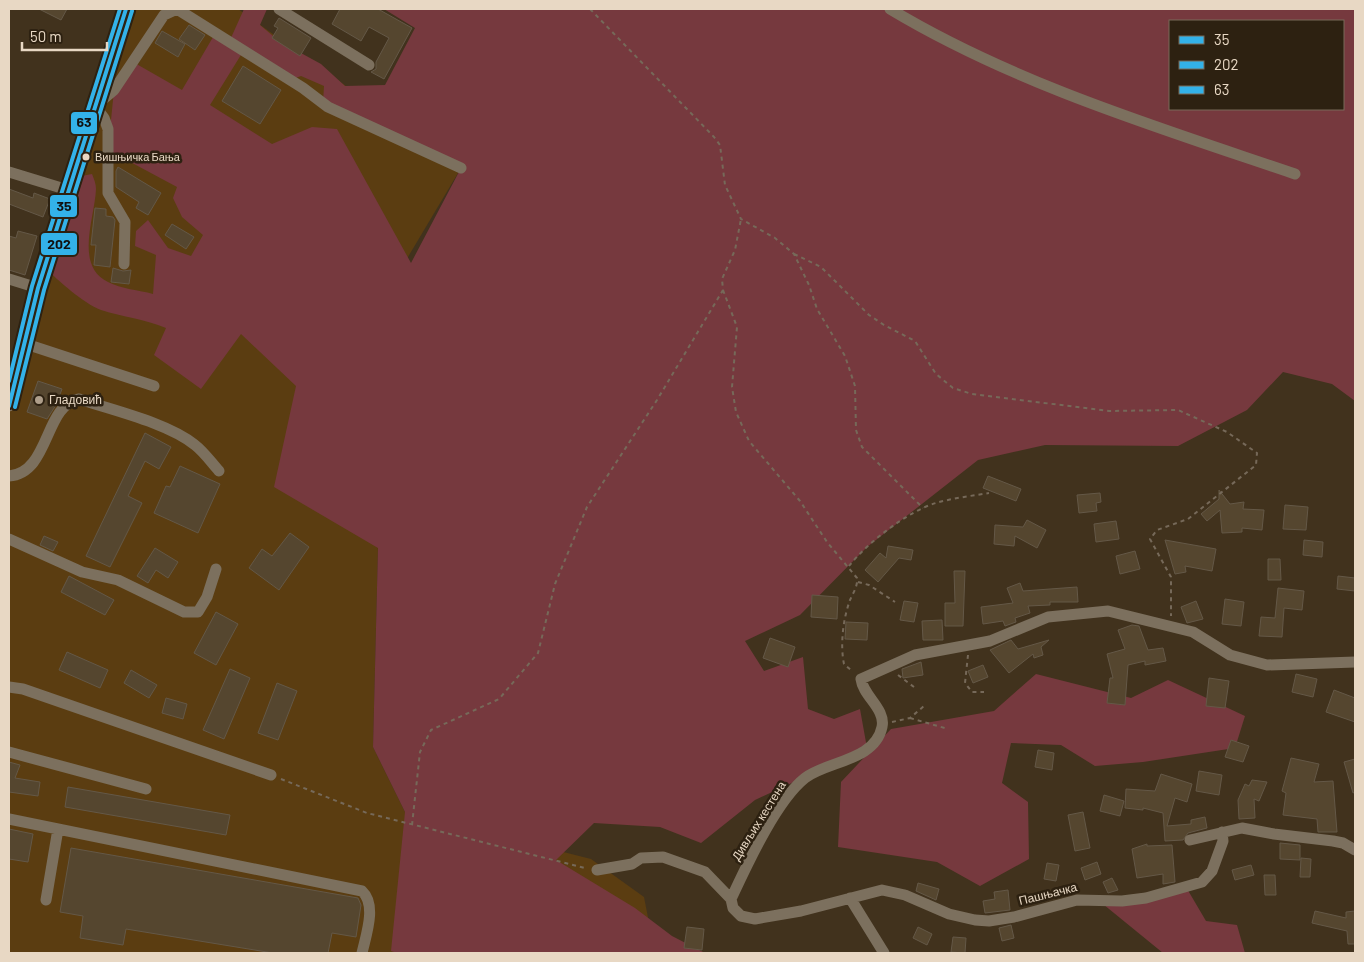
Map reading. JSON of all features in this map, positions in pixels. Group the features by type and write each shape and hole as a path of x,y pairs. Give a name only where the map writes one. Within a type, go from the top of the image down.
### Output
{"street":[{"path":"9,406 38,288 126,9"},
{"path":"95,106 114,90 164,15 170,10 177,9 252,55 328,106 461,168"},
{"path":"279,9 370,65"},
{"path":"890,9 924,29 1050,87 1151,126 1295,174"},
{"path":"95,106 104,118 108,129 108,193 125,222 124,264"},
{"path":"9,172 68,190"},
{"path":"9,279 38,288"},
{"path":"23,343 154,386"},
{"path":"9,476 24,472 32,464 60,411 70,400 79,399 147,422 175,434 194,444 219,471"},
{"path":"9,539 82,572 118,580 184,612 198,612 207,597 216,569"},
{"path":"883,724 880,714 861,679 915,655 990,641 1048,617 1089,611 1108,611 1198,634 1230,654 1267,665 1355,662"},
{"path":"9,687 23,689 271,776"},
{"name":"Дивљих кестена","path":"730,899 754,851 792,790 806,777 860,753 877,739 883,724"},
{"path":"9,752 146,789"},
{"path":"9,819 362,891 367,896 369,904 362,953"},
{"path":"1190,840 1238,828 1333,841 1343,843 1355,850"},
{"path":"46,900 58,829"},
{"name":"Пашњачка","path":"850,898 875,890 891,891 949,914 975,920 989,920 1052,908 1077,900 1122,901 1146,898 1186,887 1208,878 1223,841 1222,832"},
{"path":"598,870 632,864 641,858 663,857 705,872 730,899 733,908 741,916 755,919 773,917 850,898 884,953"}],"path":[{"path":"590,9 720,145 725,185 741,219 775,238 794,254 821,267 876,320 915,341 936,374 954,388 972,394 1109,411 1178,410 1227,432 1257,453 1256,465 1188,519 1157,530 1150,539 1171,577 1171,627"},
{"path":"741,219 735,250 722,279 723,290 737,327 732,387 736,412 749,441 800,501 839,557 850,566 858,582 846,613 843,657 849,670 861,679"},
{"path":"794,254 809,285 817,309 845,356 855,386 856,430 862,447 923,508"},
{"path":"412,825 420,752 431,730 499,699 538,654 555,584 587,507 657,400 723,290"},
{"path":"850,566 858,555 886,532 923,508 935,503 989,493"},
{"path":"858,582 869,585 895,602"},
{"path":"969,646 965,683 972,692 984,692"},
{"path":"891,665 899,677 914,687"},
{"path":"883,724 910,718 924,706"},
{"path":"910,718 948,730"},
{"path":"271,776 367,813 598,870"}],"shaded area":[{"path":"126,9 238,9 461,168 371,319 378,547 373,747 405,812 591,859 644,897 655,953 9,953 9,409 23,343"},
{"path":"244,9 267,9 260,25 279,41 321,64 345,86 385,85 415,28 384,9 1355,9 1355,401 1332,384 1283,372 1247,410 1178,446 1045,445 978,460 867,547 800,615 745,641 764,671 803,657 808,709 834,719 860,709 867,748 755,800 701,843 660,827 594,823 556,860 635,908 672,936 705,953 397,953 391,951 405,812 373,747 378,548 274,487 296,386 241,334 201,389 154,355 166,328 94,307 71,291 44,267 71,178 92,174 96,189 90,227 89,253 92,265 98,275 108,282 124,288 153,294 156,255 135,246 136,231 148,220 168,248 191,256 203,235 182,217 173,198 177,187 108,150 114,90 133,62 182,90 216,32 230,40","holes":["244,50 290,80 301,76 324,86 323,103 461,168 411,263 337,129 312,127 272,144 210,105"]},
{"path":"1036,674 1131,698 1168,680 1245,716 1235,748 1143,762 1095,766 1061,745 1011,743 1002,783 1028,802 1029,859 980,886 937,862 838,847 841,782 891,729 994,711"},
{"path":"1186,887 1206,921 1237,925 1245,953 1163,953 1098,900"}],"building":[{"path":"39,9 67,9 61,20"},
{"path":"340,9 378,9 412,28 384,79 371,72 376,69 376,62 389,38 369,27 361,41 332,24"},
{"path":"279,18 311,38 300,56 272,38 278,28 274,26"},
{"path":"189,25 205,35 195,50 179,39"},
{"path":"162,31 185,44 178,57 155,43"},
{"path":"243,66 281,90 260,124 222,101"},
{"path":"118,167 161,193 148,215 136,208 139,202 116,187 116,171"},
{"path":"9,189 33,198 34,193 50,199 43,217 9,204"},
{"path":"95,208 106,209 106,216 113,217 115,220 110,267 94,265 96,245 91,245"},
{"path":"172,224 194,237 186,249 165,235"},
{"path":"18,231 37,236 25,275 9,270 9,236 16,238"},
{"path":"113,268 123,271 131,270 129,284 111,282"},
{"path":"38,381 62,389 56,405 47,419 27,412"},
{"path":"145,433 171,447 159,469 145,461 128,496 142,503 110,567 86,556"},
{"path":"180,466 220,484 198,533 154,513 166,486 170,487"},
{"path":"988,476 1021,489 1016,501 983,488"},
{"path":"1219,490 1230,504 1244,502 1243,509 1264,510 1262,530 1242,528 1242,532 1222,533 1220,510 1207,521 1201,514 1219,499"},
{"path":"1100,493 1101,502 1096,503 1097,511 1079,513 1077,495"},
{"path":"1285,505 1308,507 1306,530 1283,529"},
{"path":"1027,520 1046,530 1037,548 1015,536 1014,546 994,544 995,525 1023,527"},
{"path":"1116,521 1119,539 1096,542 1094,524"},
{"path":"290,533 309,547 279,590 249,568 262,549 272,556"},
{"path":"44,536 58,542 53,551 40,545"},
{"path":"1165,540 1216,549 1212,571 1185,566 1186,572 1175,574"},
{"path":"1304,540 1323,542 1322,557 1303,555"},
{"path":"888,546 913,550 911,560 899,558 878,582 865,570 880,553 886,558"},
{"path":"155,548 178,562 168,578 156,570 148,583 137,576"},
{"path":"1135,551 1140,569 1120,574 1116,556"},
{"path":"1268,559 1280,559 1281,580 1268,580"},
{"path":"954,571 965,571 963,626 945,626 945,603 955,603"},
{"path":"69,576 114,600 105,615 61,592"},
{"path":"1338,576 1355,578 1355,591 1337,589"},
{"path":"1020,583 1023,591 1077,587 1078,602 1050,602 1050,605 1028,606 1030,613 1015,618 1016,622 1005,626 1003,621 983,624 981,607 1013,603 1007,588"},
{"path":"1278,588 1304,591 1302,610 1284,608 1282,637 1259,636 1261,617 1275,618"},
{"path":"812,595 838,597 837,619 811,617"},
{"path":"1225,599 1244,602 1241,626 1222,624"},
{"path":"904,601 918,603 914,622 900,620"},
{"path":"1196,601 1203,619 1187,623 1181,607"},
{"path":"216,612 238,624 216,665 194,653"},
{"path":"942,620 943,640 923,640 922,621"},
{"path":"846,622 868,623 867,640 845,639"},
{"path":"1132,625 1139,626 1148,650 1163,648 1166,661 1145,665 1145,661 1128,665 1125,705 1107,703 1110,678 1113,678 1107,654 1125,649 1118,630"},
{"path":"770,638 795,647 788,667 763,658"},
{"path":"1011,640 1018,649 1049,640 1041,647 1043,655 1034,658 1033,654 1009,673 990,650"},
{"path":"67,652 108,670 100,688 59,670"},
{"path":"921,662 923,675 903,678 902,669"},
{"path":"983,665 988,677 973,683 968,671"},
{"path":"230,669 250,678 224,739 203,730"},
{"path":"131,670 157,685 149,698 124,683"},
{"path":"1296,674 1317,679 1313,697 1292,692"},
{"path":"1209,678 1229,681 1225,708 1206,706"},
{"path":"277,683 297,691 278,740 258,733"},
{"path":"1334,690 1355,698 1355,722 1326,712"},
{"path":"166,698 187,704 183,719 162,713"},
{"path":"1231,740 1249,746 1243,762 1225,757"},
{"path":"1038,750 1054,753 1052,770 1035,767"},
{"path":"1291,758 1319,764 1314,782 1333,781 1337,832 1318,832 1317,819 1283,815 1286,793 1282,791"},
{"path":"1355,759 1355,792 1353,793 1344,762"},
{"path":"9,762 20,765 15,778 40,782 38,796 9,792"},
{"path":"1199,771 1222,775 1219,795 1196,791"},
{"path":"1161,774 1192,784 1187,802 1175,798 1167,826 1191,824 1191,820 1205,817 1207,828 1188,833 1183,840 1165,841 1163,813 1143,808 1143,810 1125,808 1126,789 1155,791"},
{"path":"1252,780 1267,782 1259,801 1254,799 1255,818 1239,819 1238,800 1245,784 1249,786"},
{"path":"68,787 230,815 226,835 65,807"},
{"path":"1104,795 1124,801 1120,816 1100,811"},
{"path":"1083,812 1090,848 1075,851 1068,815"},
{"path":"9,829 33,834 28,862 9,859"},
{"path":"1280,843 1300,845 1300,860 1280,859"},
{"path":"1147,844 1147,846 1172,845 1175,882 1163,884 1163,874 1137,878 1132,849"},
{"path":"71,848 358,898 361,905 356,937 332,933 328,953 273,953 126,929 123,945 80,938 83,916 60,912"},
{"path":"1301,858 1311,859 1310,877 1300,877"},
{"path":"1097,862 1101,874 1085,880 1081,868"},
{"path":"1047,863 1059,865 1056,881 1044,879"},
{"path":"1251,865 1254,875 1235,880 1232,870"},
{"path":"1264,875 1275,875 1276,895 1265,895"},
{"path":"1112,878 1118,890 1108,893 1103,882"},
{"path":"918,883 939,889 936,900 916,891"},
{"path":"1008,890 1010,910 985,913 983,901 995,899 994,892"},
{"path":"1315,911 1346,918 1346,912 1355,911 1355,944 1348,944 1347,931 1312,923"},
{"path":"1011,925 1014,938 1002,941 999,928"},
{"path":"687,927 704,929 702,950 684,948"},
{"path":"918,927 932,934 927,945 913,938"},
{"path":"953,937 966,938 965,953 951,952"}],"transit line":[{"name":"63","path":"9,381 32,286 120,9"},
{"name":"35","path":"9,406 38,288 126,9"},
{"name":"202","path":"15,407 44,290 132,11"}],"place":[{"name":"Вишњичка Бања","path":"86,157"},
{"name":"Гладовић","path":"39,400"}]}
